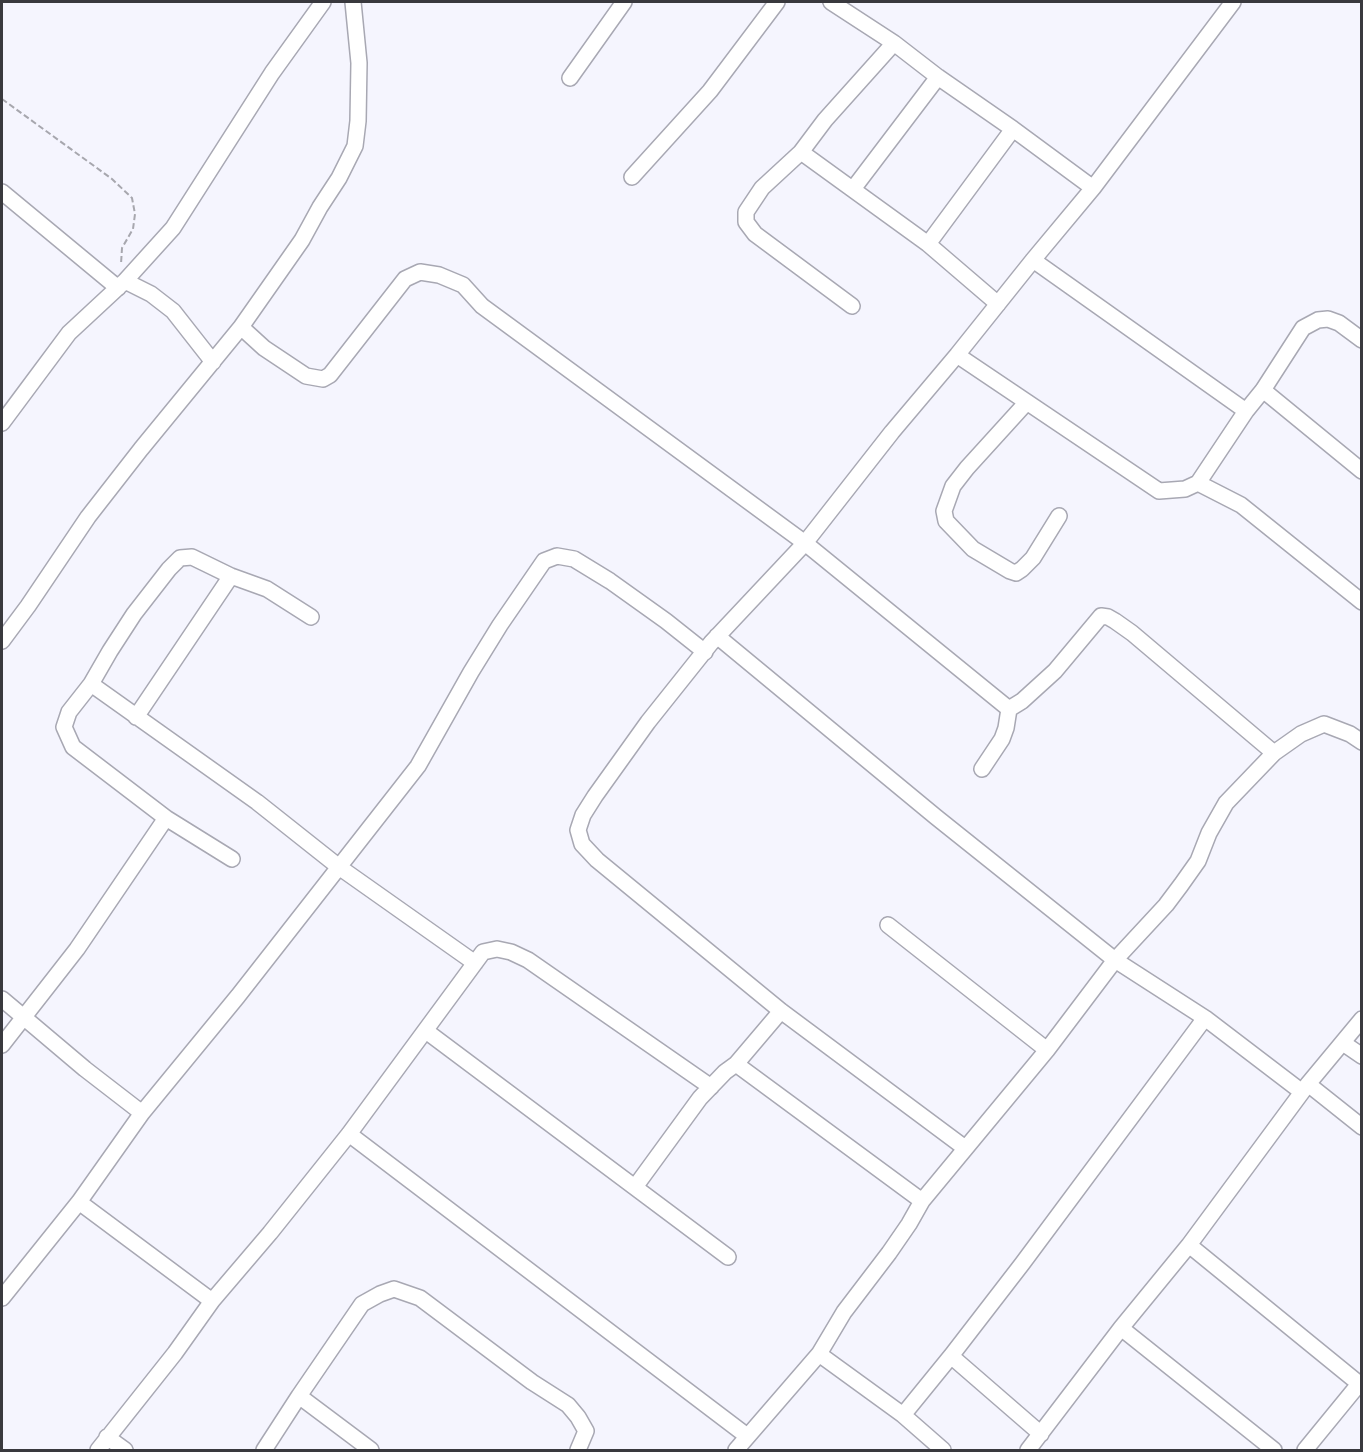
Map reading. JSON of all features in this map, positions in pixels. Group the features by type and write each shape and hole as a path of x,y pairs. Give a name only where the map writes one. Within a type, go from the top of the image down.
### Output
{"street":[{"path":"2,423 69,333 121,285 173,228 272,73 323,2"},
{"path":"2,641 88,517 241,327 302,240 339,178 355,146 358,121 359,63 353,2"},
{"path":"570,78 624,2"},
{"path":"632,177 710,92 777,2"},
{"path":"831,2 894,43 1093,188"},
{"path":"964,1148 781,1011 597,860 582,844 578,830 583,815 595,796 648,722 717,636 805,543 892,432 1093,188 1233,2"},
{"path":"852,306 755,234 746,222 746,212 762,188 801,153 825,120 894,43"},
{"path":"853,189 938,77"},
{"path":"928,244 1013,129"},
{"path":"801,153 928,244 998,304"},
{"path":"2,192 121,285 151,294 173,311 213,362"},
{"path":"1033,260 1246,411"},
{"path":"241,327 264,348 306,376 323,379 330,375 405,279 420,272 440,275 463,285 483,306 805,543 1008,709"},
{"path":"957,355 1159,491 1185,489 1198,483 1304,328 1318,320 1328,319 1339,323 1362,340"},
{"path":"1263,390 1362,471"},
{"path":"1027,402 953,486 944,511 946,521 973,549 1016,573 1033,558 1059,516"},
{"path":"1198,483 1241,505 1362,602"},
{"path":"2,1298 79,1202 142,1113 238,996 418,766 471,672 544,561 557,556 574,559 610,580 705,652"},
{"path":"232,859 166,818 73,747 64,727 69,712 90,684 134,614 180,558 192,557 231,576 267,589 311,617"},
{"path":"136,717 231,576"},
{"path":"1008,709 1022,701 1055,671 1101,616 1108,617 1132,633 1274,753"},
{"path":"717,636 936,817 1115,960 1205,1018 1362,1127"},
{"path":"90,684 257,802 339,867 475,963"},
{"path":"982,769 1002,739 1008,709"},
{"path":"736,1450 819,1354 844,1312 889,1253 922,1201 1047,1050 1115,960 1166,905 1198,861 1209,833 1227,803 1274,753 1301,734 1324,724 1350,734 1362,742"},
{"path":"2,1045 76,949 166,818"},
{"path":"888,925 1047,1050"},
{"path":"98,1450 175,1353 212,1301 349,1134 483,952 497,949 511,952 528,960 711,1087"},
{"path":"2,999 85,1069 142,1113"},
{"path":"635,1188 700,1098 736,1064 781,1011"},
{"path":"903,1415 1022,1264 1205,1018"},
{"path":"1028,1450 1121,1328 1189,1245 1305,1088 1362,1019"},
{"path":"426,1031 728,1257"},
{"path":"1343,1043 1362,1056"},
{"path":"736,1064 922,1201"},
{"path":"349,1134 747,1436"},
{"path":"79,1202 212,1301"},
{"path":"1189,1245 1360,1385 1305,1450"},
{"path":"264,1450 362,1304 394,1289 420,1298 532,1382 568,1405 586,1431 578,1450"},
{"path":"1121,1328 1274,1450"},
{"path":"819,1354 903,1415 940,1450"},
{"path":"951,1356 1041,1434"},
{"path":"299,1396 371,1450"},
{"path":"107,1437 125,1450"}],"path":[{"path":"2,99 112,179 132,198 135,214 133,229 122,248 121,285"}]}
